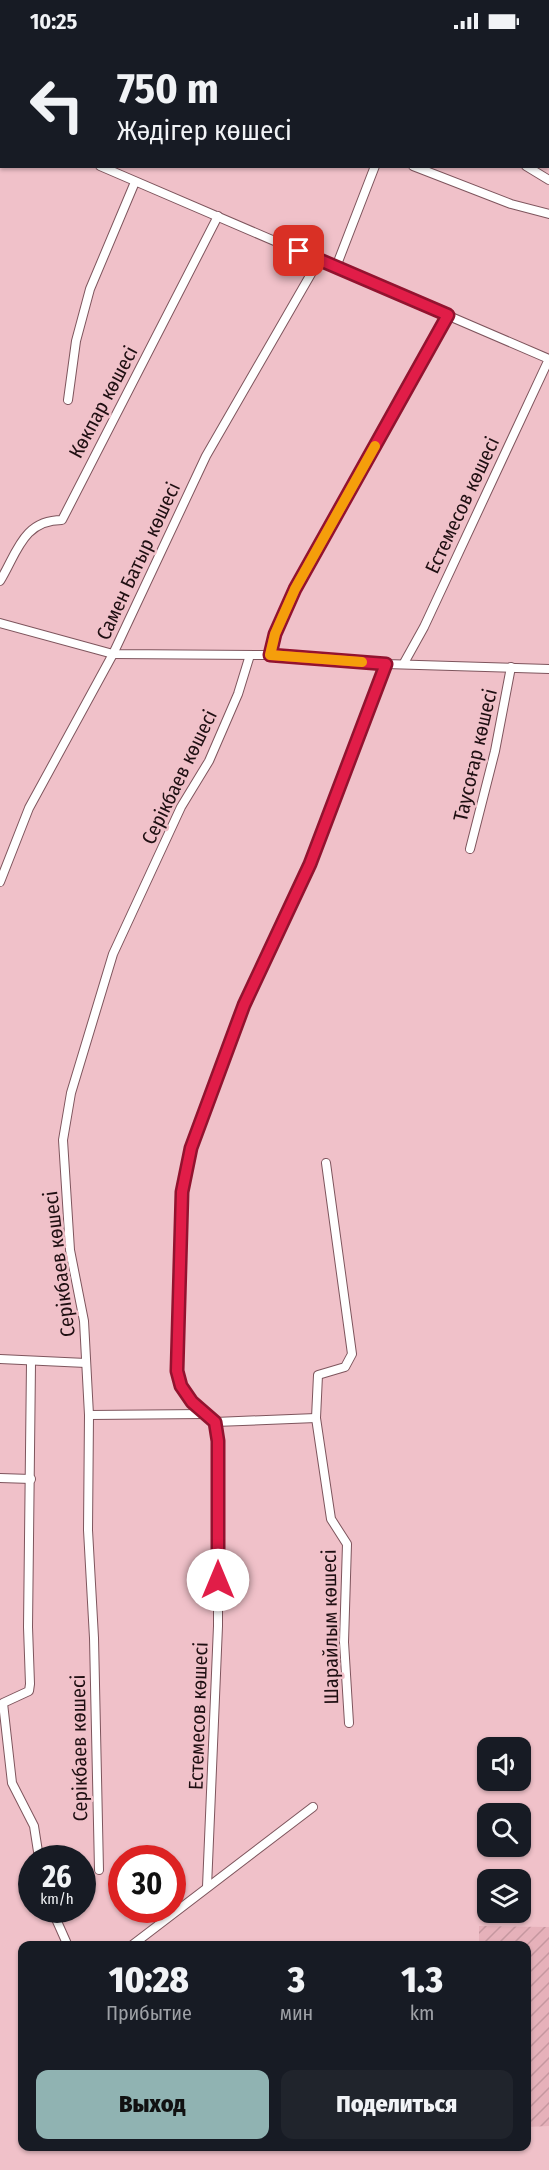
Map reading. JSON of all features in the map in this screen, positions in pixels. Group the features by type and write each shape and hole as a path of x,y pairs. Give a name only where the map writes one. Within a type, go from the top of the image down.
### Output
{"street":[{"path":"104,168 549,359"},
{"path":"336,267 374,168"},
{"path":"418,168 511,204 549,214"},
{"path":"529,168 549,180"},
{"path":"68,400 76,341 90,289 135,182"},
{"name":"Көкпар көшесі","path":"0,581 28,530 46,520 62,520 218,216"},
{"name":"Самен Батыр көшесі","path":"0,882 29,808 113,654 206,456 319,260"},
{"path":"270,655 275,634 295,589 448,315"},
{"name":"Естемесов көшесі","path":"404,663 424,627 549,359"},
{"path":"0,623 113,654 270,655 386,664 549,669"},
{"name":"Серікбаев көшесі","path":"99,1870 94,1638 88,1530 89,1415 84,1321 70,1250 63,1140 70,1093 113,954 181,807 209,761 237,694 250,655"},
{"path":"316,1418 215,1422 192,1402 181,1386 177,1371 182,1192 191,1148 244,1005 310,864 386,664"},
{"name":"Тауcоғар көшесі","path":"470,849 495,751 512,667"},
{"name":"Шарайлым көшесі","path":"326,1163 352,1354 345,1366 318,1375 316,1418 331,1519 347,1544 344,1642 349,1723"},
{"path":"0,1359 32,1363 86,1363"},
{"path":"32,1363 28,1627 30,1684 29,1691 3,1703 12,1783 34,1826 37,1845"},
{"path":"89,1415 206,1414"},
{"name":"Естемесов көшесі","path":"207,1887 218,1626 218,1441 215,1422"},
{"path":"0,1478 31,1479"},
{"path":"137,1941 314,1807"},
{"path":"58,1923 66,1941"}],"shaded area":[{"path":"479,1926 549,1927 549,2126 531,2127 531,1941 479,1941"}],"slow traffic":[{"path":"362,662 270,655 275,634 295,589 375,446"}],"route":[{"path":"218,1580 218,1441 215,1422 192,1402 181,1386 177,1371 182,1192 191,1148 244,1005 310,864 386,664 270,655 275,634 295,589 448,315 299,251"}]}
